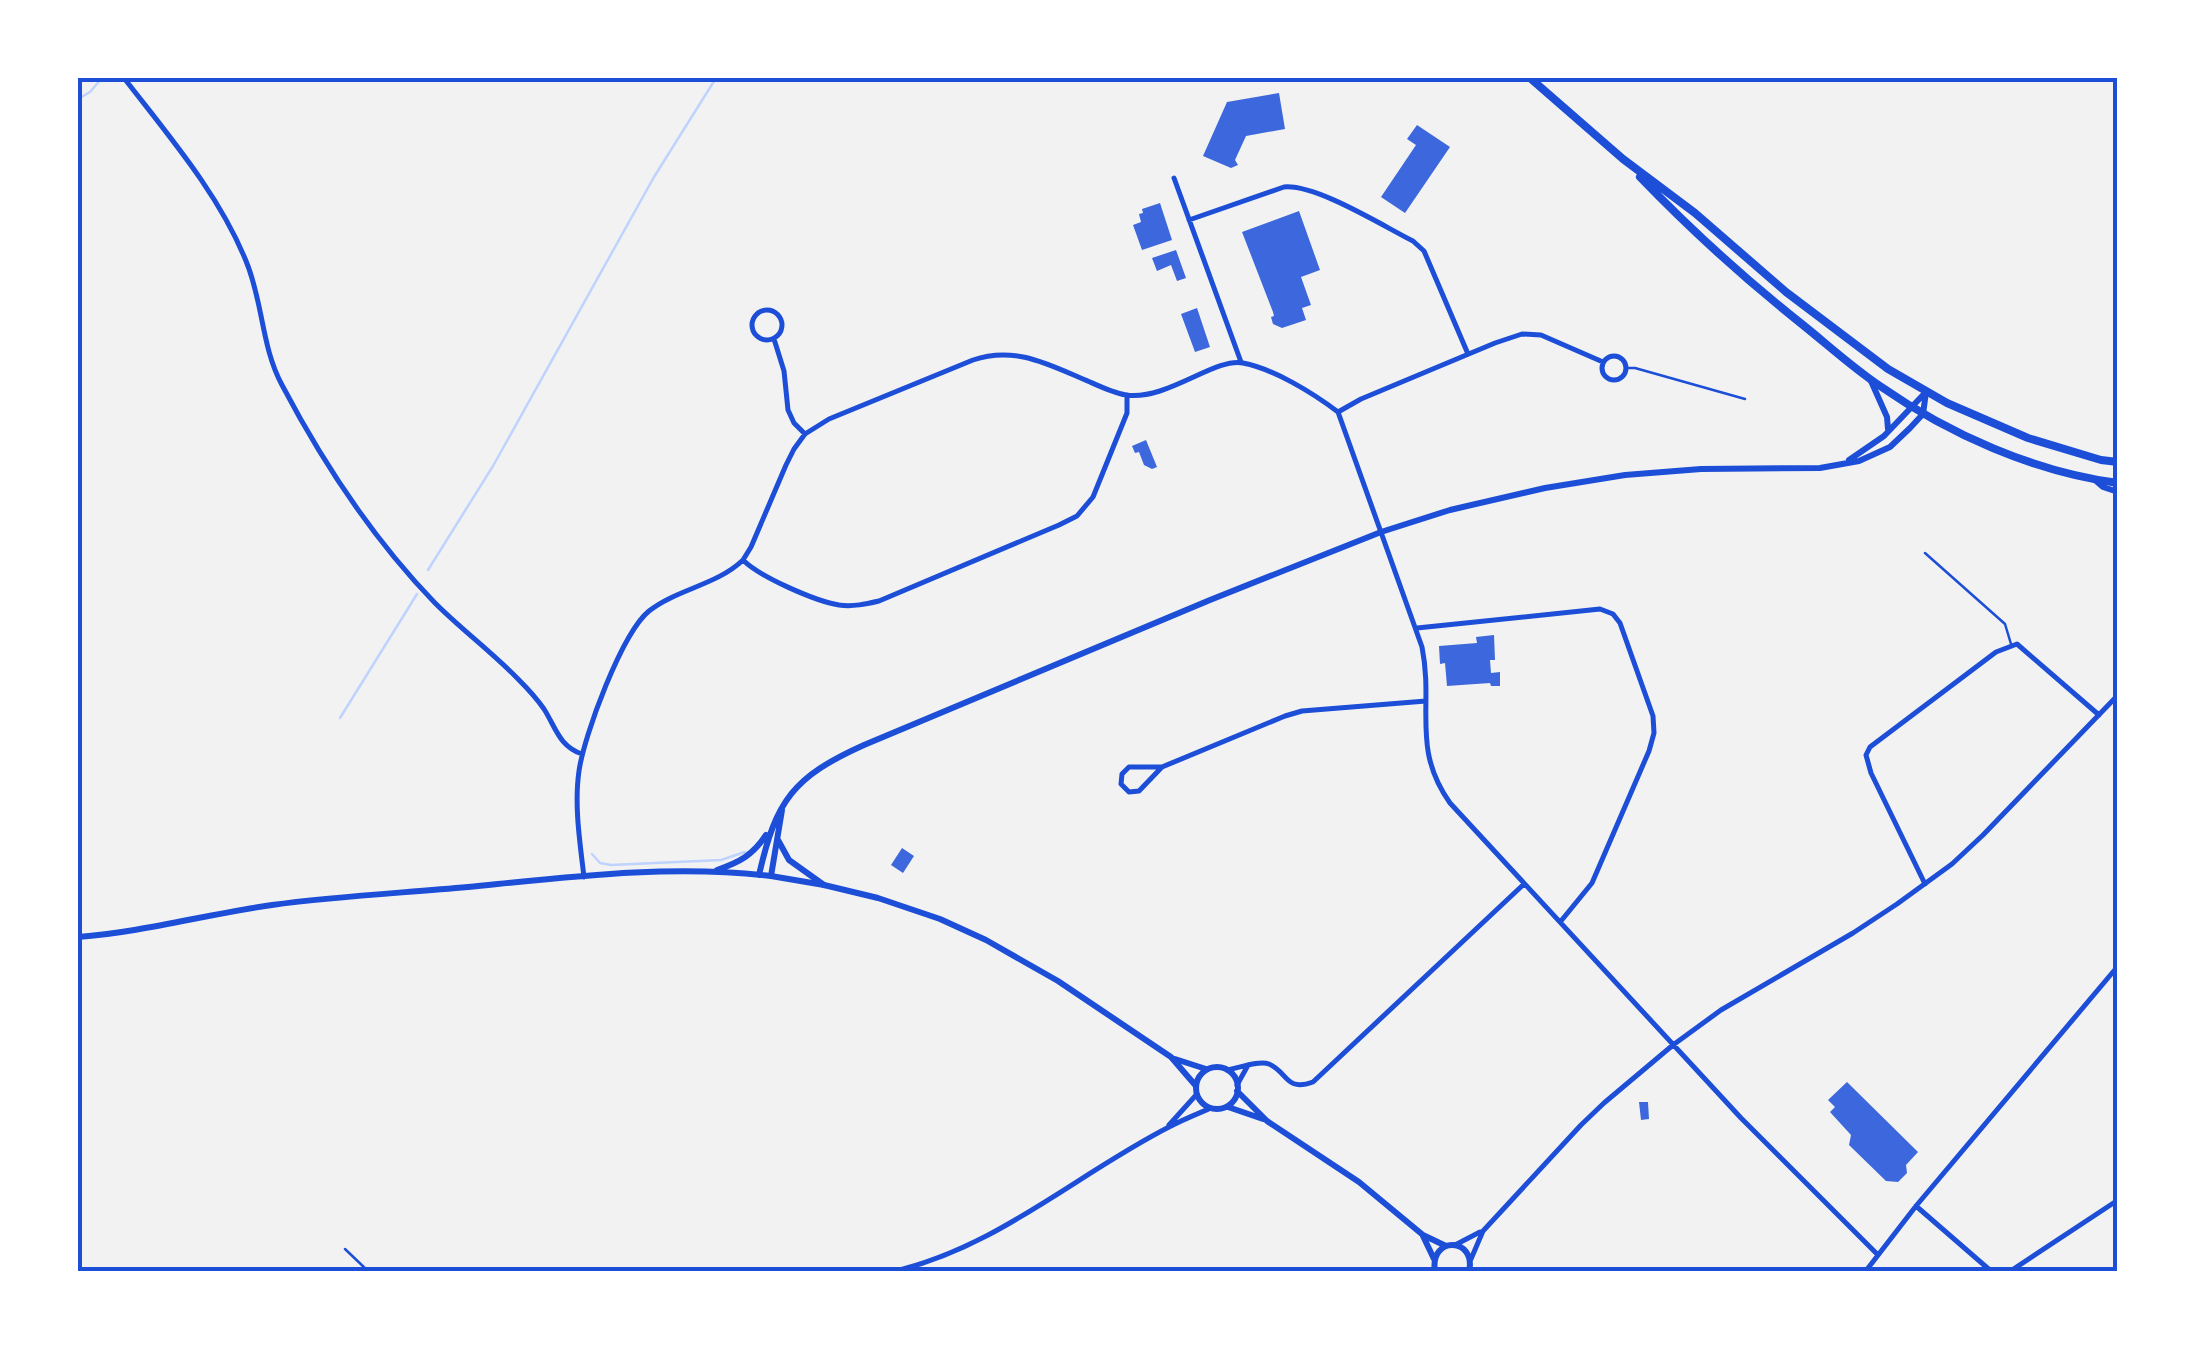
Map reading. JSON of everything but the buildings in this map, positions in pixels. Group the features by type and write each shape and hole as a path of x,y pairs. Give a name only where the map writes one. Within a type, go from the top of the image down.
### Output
{"main road":[{"path":"1530,78 1623,159 1888,370 1926,392 2028,438 2118,462"},
{"path":"1623,159 1749,281 1871,380 1923,414 1976,440 2025,460 2118,483"},
{"path":"1871,380 1887,417 1884,436"},
{"path":"1840,465 1884,436 1926,392"},
{"path":"713,871 752,854 792,792 815,771 854,750 1381,532 1484,501 1591,479 1663,471 1820,468 1860,462 1890,447 1923,414 1926,392"},
{"path":"2094,480 2118,492"},
{"path":"771,876 782,804"},
{"path":"759,875 774,820"},
{"path":"777,839 789,860 824,885"},
{"path":"78,937 127,932 272,905 584,878 713,871 771,876 824,885 916,910 986,940 1171,1057 1207,1070"},
{"path":"1171,1057 1201,1102 1211,1108 1227,1106 1266,1121 1359,1182 1422,1235 1465,1250 1471,1259 1471,1271"},
{"path":"1196,1090 1200,1076 1207,1070 1227,1070 1266,1121"},
{"path":"1227,1106 1237,1088"},
{"path":"1422,1235 1434,1259 1435,1271"},
{"path":"1434,1259 1446,1246"}],"street":[{"path":"124,78 231,225 249,266 268,352 279,380 360,511 434,601 544,708 562,742 582,754"},
{"path":"1174,178 1241,362"},
{"path":"1189,220 1284,187 1300,187 1328,198 1424,251 1468,354"},
{"path":"760,312 774,312 780,318 782,328 774,338 764,340 753,330 753,320 760,312"},
{"path":"1338,412 1508,338 1541,335 1603,362"},
{"path":"774,338 784,371 788,410 806,434"},
{"path":"584,878 577,793 582,754 627,641 641,618 660,604 728,572 743,560 786,465 806,434 853,408 994,354 1034,359 1127,395 1158,392 1241,362 1275,374 1338,412 1417,628 1426,670 1427,752 1438,785 1462,817 1770,1148 1877,1254"},
{"path":"1610,356 1624,360 1626,368 1621,378 1611,380 1602,372 1603,362 1610,356"},
{"path":"743,560 758,573 821,600 855,605 879,600 1060,525 1076,516 1093,497 1127,413 1127,395"},
{"path":"1417,628 1600,609 1613,614 1620,623 1653,716 1654,732 1592,883 1560,922"},
{"path":"1925,884 1871,773 1866,754 1870,747 1996,652 2017,644 2098,715"},
{"path":"1471,1259 1483,1231 1581,1125 1673,1044 1721,1010 1853,933 1952,864 2118,695"},
{"path":"1162,767 1139,791 1129,792 1121,784 1122,774 1129,767 1162,767 1302,711 1426,701"},
{"path":"1227,1070 1266,1063 1293,1084 1313,1082 1524,884"},
{"path":"1865,1272 2118,966"},
{"path":"1237,1088 1247,1067"},
{"path":"1167,1128 1196,1090"},
{"path":"891,1272 935,1260 984,1239 1167,1128 1211,1108"},
{"path":"2009,1272 2118,1200"},
{"path":"1916,1206 1992,1272"},
{"path":"1455,1245 1483,1231"}],"lane":[{"path":"1626,368 1745,399"},
{"path":"1925,553 2005,624 2011,646"},
{"path":"345,1249 370,1272"}],"waterway":[{"path":"78,99 102,78"},
{"path":"428,570 493,466 654,177 716,78"},
{"path":"340,718 417,594"},
{"path":"592,854 600,863 611,865 721,860 745,852"}]}
